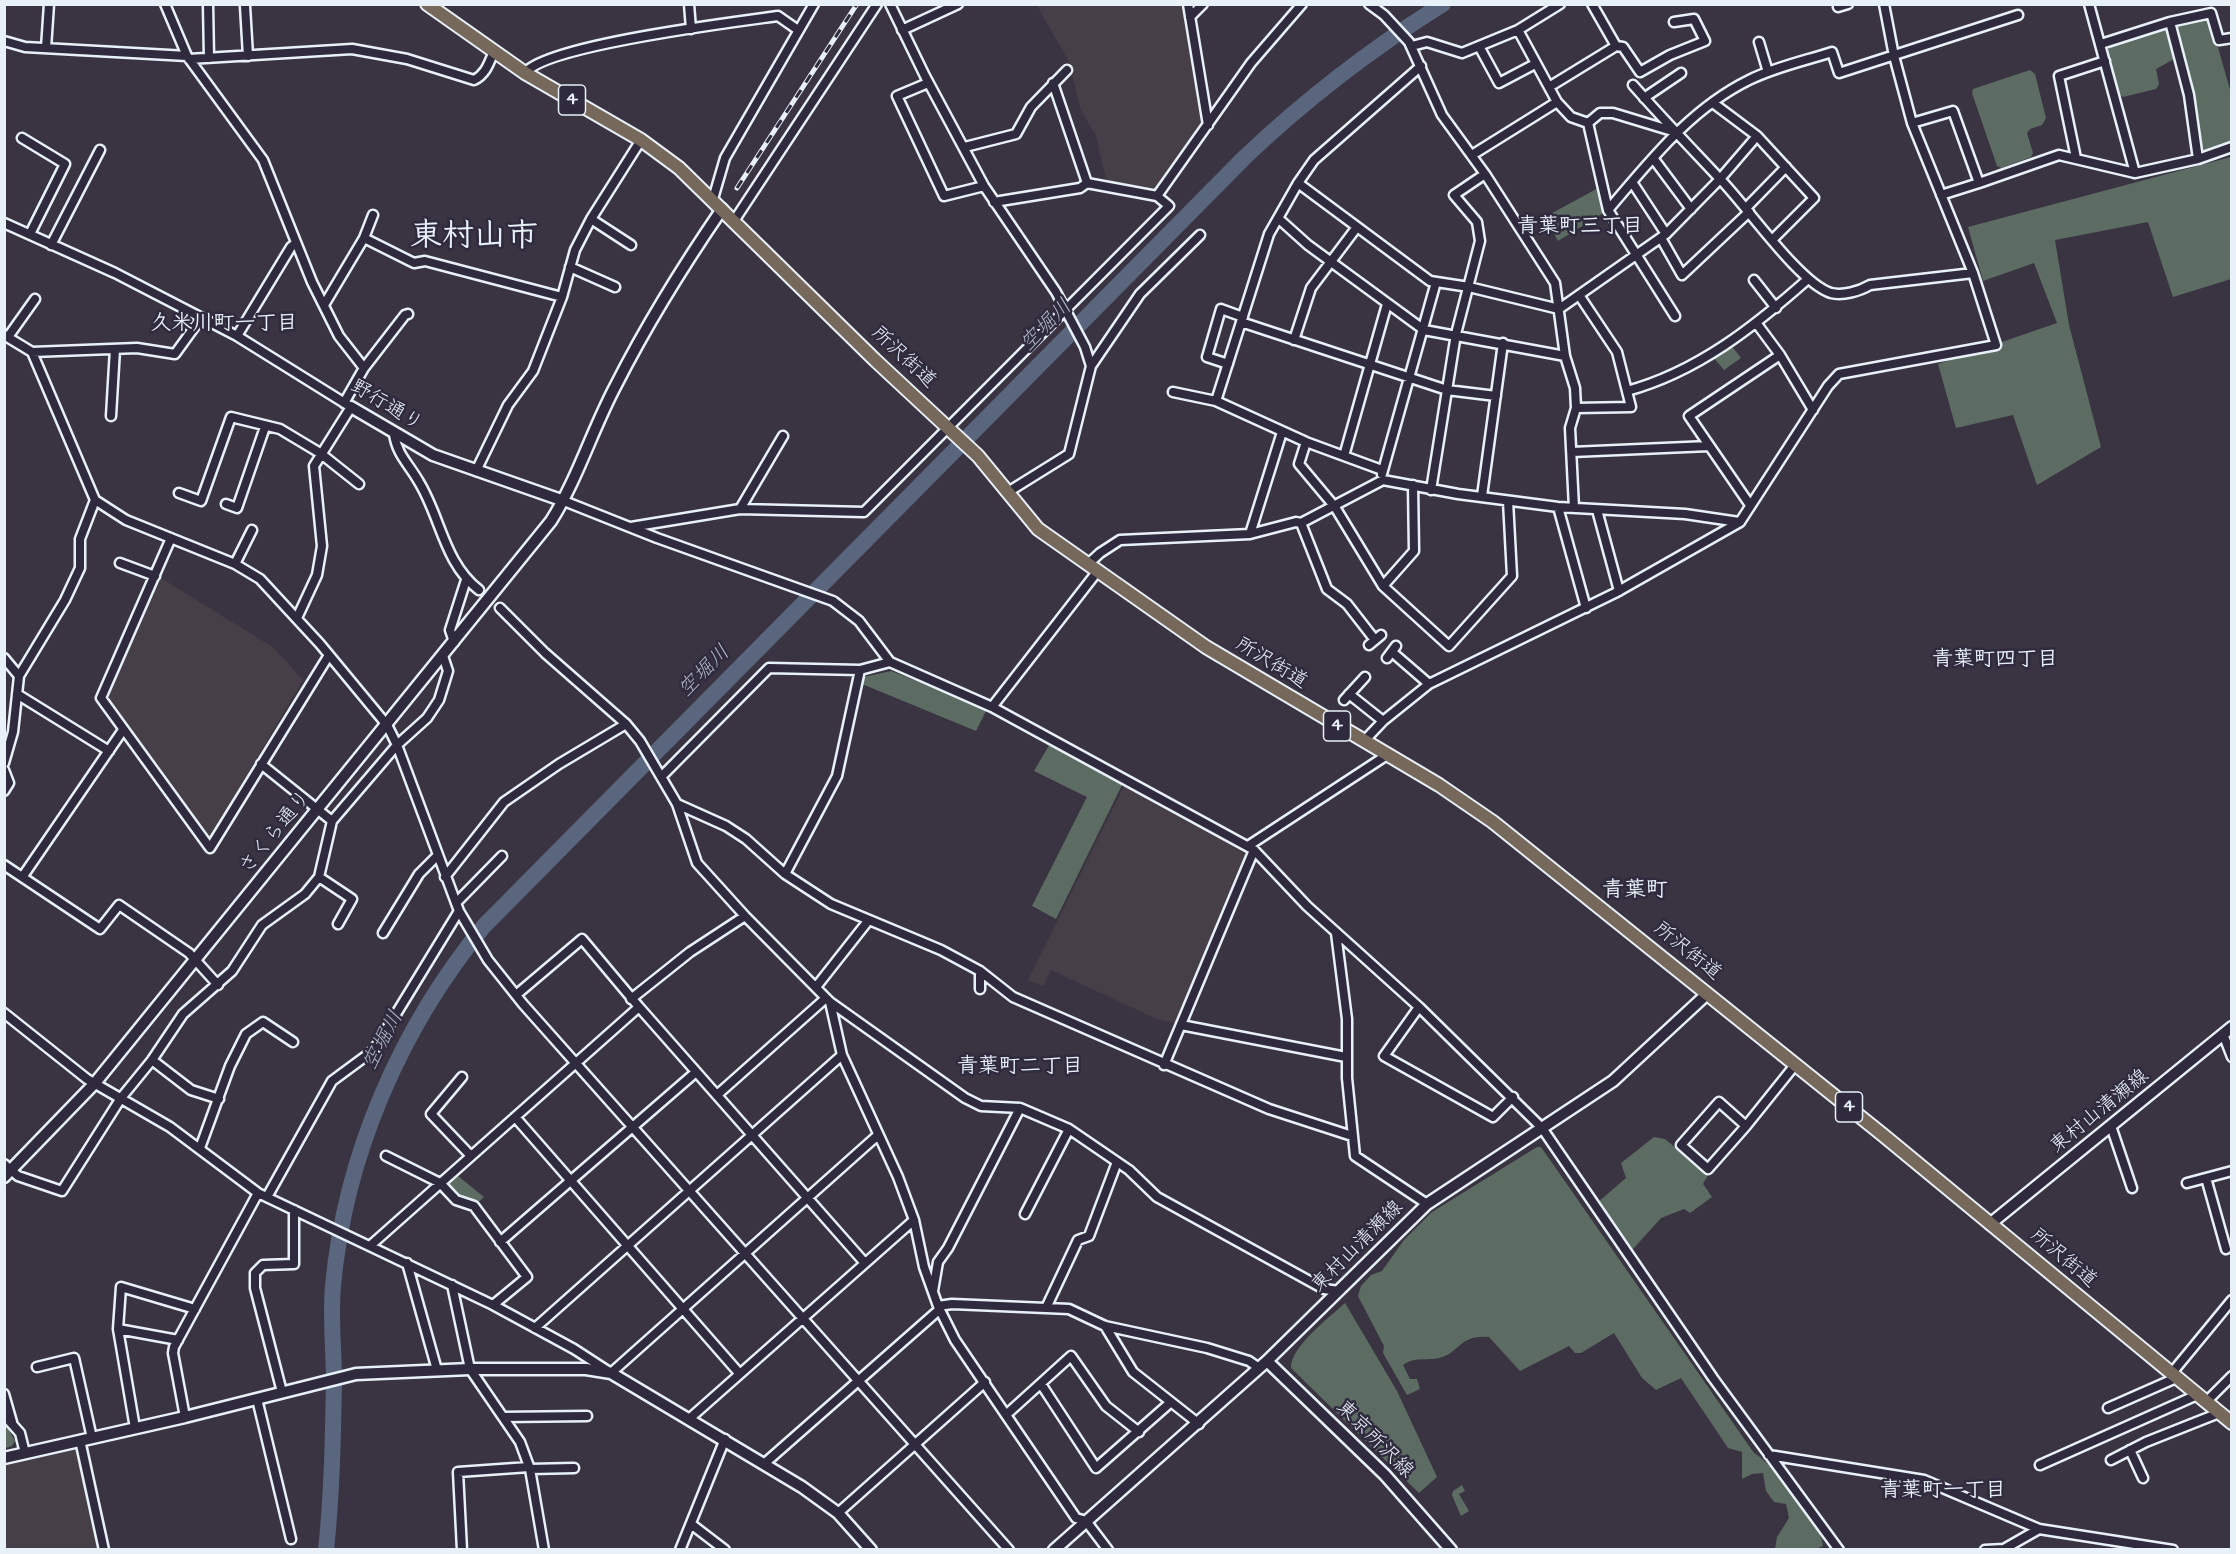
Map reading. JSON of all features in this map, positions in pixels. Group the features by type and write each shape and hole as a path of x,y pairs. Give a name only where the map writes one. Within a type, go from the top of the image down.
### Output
{"main road":[{"name":"所沢街道","path":"427,4 525,73 641,140 679,168 875,360 975,452 1038,529 1206,647 1439,785 1502,829 1795,1065 2232,1423"}],"street":[{"path":"46,48 49,4"},
{"path":"165,4 188,57 256,147 269,171 296,243 339,336 364,368"},
{"path":"208,4 209,58"},
{"path":"689,4 692,29"},
{"path":"713,199 725,158 781,66 798,30 814,4"},
{"path":"735,221 877,4"},
{"path":"890,4 928,83 965,147 984,186 1066,309 1091,366"},
{"path":"903,30 958,4"},
{"path":"1188,4 1208,125"},
{"path":"1190,17 1203,4"},
{"path":"1157,196 1251,63 1302,4"},
{"path":"1369,4 1384,15 1411,44 1442,116 1485,174 1555,283 1565,356 1575,388 1576,408 1570,428 1574,508"},
{"path":"1411,44 1426,42 1462,53 1480,48 1518,30 1560,4"},
{"path":"1592,4 1616,46"},
{"path":"1838,7 1848,4"},
{"path":"1364,741 1383,721 1429,684 1619,591 1740,522 1839,374 1996,345 1973,273 1912,123 1894,56 1884,4"},
{"path":"2089,4 2135,173"},
{"path":"245,6 248,56"},
{"path":"2101,44 2170,22 2211,13 2219,40 2232,38"},
{"path":"1608,210 1674,133 1748,80 1832,52 1839,73 2018,15"},
{"path":"525,73 535,64 579,50 692,29 778,16 798,30"},
{"path":"1549,87 1616,46 1623,47 1640,72 1670,55 1705,41 1694,19 1674,22"},
{"path":"2170,22 2189,95 2198,159"},
{"path":"1518,30 1557,102 1571,117 1588,123"},
{"path":"4,41 25,47 209,58 352,49 408,58 474,80 488,67 494,51"},
{"path":"1759,42 1768,72"},
{"path":"1480,48 1499,82 1535,64"},
{"path":"2076,158 2059,76 2105,61"},
{"path":"1216,401 1269,234 1298,183 1314,160 1421,66"},
{"path":"965,147 1016,134 1031,107 1067,70"},
{"path":"1644,98 1681,73"},
{"path":"928,83 897,96 944,196 984,186"},
{"path":"1053,83 1087,183"},
{"path":"1633,85 1808,279 1832,293 1859,291 1870,285 1973,273"},
{"path":"1472,155 1557,102"},
{"path":"1713,103 1757,136 1814,198 1773,239"},
{"path":"1912,123 1953,111 1978,183"},
{"path":"1588,123 1600,113 1613,113 1645,124 1664,126 1674,133"},
{"path":"1588,123 1608,210 1675,316"},
{"path":"1298,183 1430,281 1469,286 1558,309 1637,257 1664,236 1720,179 1757,136"},
{"path":"22,138 65,164 30,234"},
{"path":"476,471 508,405 533,370 562,297 570,267 591,219 641,140"},
{"path":"1941,195 2059,155 2135,173 2198,159 2232,147"},
{"path":"51,245 100,150"},
{"path":"1653,158 1691,209"},
{"path":"1632,182 1664,236 1682,274 1748,210 1786,167"},
{"path":"1431,490 1456,334 1480,241 1477,222 1454,195 1485,174"},
{"path":"631,527 740,509 864,512 949,429 1168,206 1157,196 1087,183 1080,188 994,202"},
{"name":"さくら通り","path":"7,1171 95,1083 551,522 564,501 615,386 645,328 722,209"},
{"path":"324,305 364,238 373,215"},
{"path":"591,219 631,245"},
{"path":"1279,219 1387,304 1424,330 1456,334 1565,356"},
{"name":"野行通り","path":"4,223 116,273 237,336 394,434 433,455 564,501"},
{"path":"1294,340 1311,288 1357,227"},
{"path":"1008,492 1069,454 1091,366 1140,294 1200,235"},
{"path":"364,238 414,263 425,261 562,297"},
{"path":"237,336 291,247 296,243"},
{"path":"570,267 615,287"},
{"path":"1627,392 1662,382 1679,373 1757,324 1808,279"},
{"path":"1754,280 1776,308"},
{"path":"1383,480 1382,470 1436,282"},
{"path":"1576,408 1631,407 1617,352 1580,295"},
{"path":"35,299 6,336 32,352 137,348 175,354 201,318"},
{"path":"1344,456 1387,304"},
{"path":"1228,364 1207,357 1221,309 1294,340 1447,390 1496,396"},
{"path":"297,618 317,575 322,546 314,466 364,368 408,314"},
{"path":"1757,324 1780,355 1813,410"},
{"path":"1482,496 1503,343"},
{"path":"111,416 115,349"},
{"path":"32,352 95,500 118,516 235,564 261,579 297,618 387,725 397,745 445,877 458,907 488,960 516,995 801,1318 1009,1550"},
{"path":"1750,505 1689,416 1780,355"},
{"path":"1173,392 1216,401 1306,442 1382,470"},
{"path":"179,493 205,502 231,417 280,429 320,453 359,484"},
{"path":"226,504 237,508 265,427"},
{"path":"1250,534 1282,432"},
{"path":"394,434 396,450 420,482 455,566 478,590"},
{"path":"740,509 783,436"},
{"path":"1306,442 1299,464 1335,507 1383,586 1449,646 1512,576 1508,501"},
{"path":"1572,452 1708,446"},
{"path":"992,707 1092,569 1100,553 1120,540 1250,534 1296,522 1301,523 1383,480 1431,490 1558,507 1685,514 1740,522"},
{"path":"1383,586 1414,551 1413,485"},
{"path":"4,763 13,732 19,676 65,600 81,568 80,539 95,500"},
{"path":"564,501 684,549 791,584 827,599 859,621 890,662 992,707 1251,848 1336,933 1419,1008 1513,1097 1542,1128 1769,1455 1839,1550"},
{"path":"1558,507 1586,608"},
{"path":"1597,510 1619,591"},
{"path":"1301,523 1327,589 1347,604 1375,640"},
{"path":"235,564 252,530"},
{"path":"171,538 101,698 210,848 329,655"},
{"path":"120,563 155,576"},
{"path":"454,642 450,630 466,580"},
{"path":"500,608 545,653 626,724 662,774 677,804 697,863 745,916 828,1000 965,1098 981,1106 1020,1108 1069,1129 1129,1170 1157,1197 1195,1220 1324,1289 1339,1291"},
{"path":"1392,652 1429,684"},
{"path":"7,1171 62,1191 121,1098 183,1014 232,971 262,925 305,894 319,877 332,821 397,745 427,718 439,700 448,671 443,656"},
{"path":"4,658 19,676"},
{"path":"662,774 769,668 860,670 890,662"},
{"path":"785,874 837,776 860,670"},
{"path":"1365,676 1347,697 1383,721"},
{"path":"17,694 109,751"},
{"path":"445,877 504,802 559,764 626,724"},
{"path":"23,876 123,730"},
{"path":"1164,1065 1251,848 1387,755"},
{"path":"261,764 332,821"},
{"path":"4,770 9,783 4,791"},
{"path":"677,804 726,826 746,839 785,874 831,904 941,950 980,971 1013,997 1269,1109 1352,1136"},
{"path":"383,933 419,874 437,856"},
{"path":"267,1197 332,1081 374,1050 458,907 502,856"},
{"path":"4,865 100,929 119,905 196,959 218,985"},
{"path":"319,877 352,899 338,924"},
{"path":"632,999 690,952 745,916"},
{"path":"816,987 868,921"},
{"path":"1336,933 1347,1019 1346,1057 1355,1156 1427,1204"},
{"path":"516,995 582,939 864,1262"},
{"path":"980,971 980,988"},
{"name":"東村山清瀬線","path":"1054,1550 1263,1365 1427,1204 1613,1081 1707,994"},
{"path":"828,1000 842,1055 914,1220 924,1267 939,1308 955,1340 1076,1518 1086,1521 1108,1550"},
{"path":"717,1095 828,1000"},
{"path":"371,1245 639,1007"},
{"path":"1419,1008 1384,1056 1493,1117 1513,1097"},
{"path":"4,1013 95,1083 200,1148 258,1192 371,1245 535,1328 765,1463 838,1513 871,1550"},
{"path":"200,1148 230,1066 246,1034 263,1022 292,1042"},
{"path":"1181,1025 1346,1057"},
{"path":"2227,1031 2232,1058"},
{"name":"東村山清瀬線","path":"1990,1224 2227,1031"},
{"path":"535,1328 842,1055"},
{"path":"152,1059 191,1090 219,1099"},
{"path":"1746,1126 1719,1102 1681,1145 1708,1169 1746,1126 1795,1065"},
{"path":"500,1242 696,1071"},
{"path":"462,1077 431,1113 471,1156"},
{"path":"933,1291 938,1262 948,1248 1020,1108"},
{"path":"515,1117 739,1373"},
{"path":"2111,1126 2132,1188"},
{"path":"1026,1214 1069,1129"},
{"path":"611,1373 878,1135"},
{"path":"386,1156 441,1183 456,1200 474,1206 527,1278 493,1305"},
{"path":"1046,1308 1078,1240 1089,1236 1117,1162"},
{"path":"2187,1183 2232,1171"},
{"path":"2205,1178 2226,1250"},
{"path":"185,1417 173,1353 258,1192"},
{"path":"282,1392 255,1288 255,1273 263,1265 294,1264 294,1210"},
{"path":"689,1419 914,1220"},
{"path":"407,1263 437,1370"},
{"path":"452,1285 470,1369 520,1442 530,1468 544,1550"},
{"path":"135,1428 118,1329 121,1287 195,1309"},
{"path":"2108,1408 2174,1376 2232,1300"},
{"path":"765,1463 939,1308 952,1304 1069,1309 1105,1326 1208,1348 1263,1365"},
{"path":"1105,1326 1133,1372 1198,1424"},
{"path":"118,1329 178,1340"},
{"path":"1007,1414 1071,1356 1106,1406 1139,1432"},
{"path":"37,1367 74,1358 105,1550"},
{"name":"東京所沢線","path":"1263,1365 1385,1475 1451,1550"},
{"path":"4,1458 185,1417 353,1374 470,1369 586,1369 611,1373"},
{"path":"2040,1465 2201,1399 2232,1376"},
{"path":"838,1513 985,1382"},
{"path":"1041,1384 1096,1468 1170,1402"},
{"path":"4,1394 12,1422"},
{"path":"257,1399 291,1539"},
{"path":"2111,1460 2219,1413"},
{"path":"4,1415 20,1433 25,1453"},
{"path":"503,1418 587,1416"},
{"path":"680,1550 725,1440"},
{"path":"2130,1450 2143,1478"},
{"path":"1769,1455 1924,1480 2039,1529 2174,1550"},
{"path":"462,1550 458,1472 574,1468"},
{"path":"691,1524 725,1550"},
{"path":"1985,1550 2005,1549 2039,1529"}],"shaded area":[{"path":"1037,5 1184,5 1204,125 1161,182 1157,191 1107,183 1096,136 1081,110 1069,62"},
{"path":"161,578 274,648 303,680 210,837 107,696"},
{"path":"1126,782 1182,812 1246,855 1175,1023 1157,1019 1051,970 1043,986 1028,980"},
{"path":"78,1447 101,1549 5,1549 4,1464"}],"green space":[{"path":"2209,16 2231,93 2231,144 2197,155 2173,24"},
{"path":"2165,28 2170,31 2176,58 2156,69 2159,84 2156,89 2123,97 2118,94 2107,52 2110,45"},
{"path":"2030,70 2035,74 2046,118 2042,125 2030,129 2027,133 2033,153 2031,157 2001,168 1997,166 1972,93 1973,89"},
{"path":"2231,157 2231,279 2173,297 2148,222 2055,240 2069,325 2101,447 2037,485 2013,415 1956,428 1938,364 2057,323 2034,263 1983,281 1968,227"},
{"path":"1600,187 1608,210 1558,241 1545,217"},
{"path":"1731,345 1741,358 1724,370 1713,357"},
{"path":"891,671 987,709 976,731 862,684 864,677"},
{"path":"1051,742 1124,781 1056,919 1032,906 1087,797 1034,771"},
{"path":"1654,1137 1665,1139 1708,1175 1703,1184 1712,1197 1690,1213 1684,1209 1661,1218 1633,1249 1597,1203 1626,1178 1621,1163"},
{"path":"1537,1147 1541,1147 1754,1453 1784,1481 1806,1510 1821,1536 1823,1546 1815,1549 1775,1549 1777,1537 1789,1518 1786,1504 1774,1502 1766,1491 1763,1473 1752,1474 1742,1479 1742,1452 1728,1448 1681,1378 1656,1390 1642,1378 1614,1333 1581,1353 1575,1353 1569,1346 1520,1371 1489,1337 1471,1338 1446,1356 1421,1359 1403,1365 1410,1379 1417,1379 1420,1389 1407,1395 1383,1353 1384,1346 1358,1296 1361,1286 1371,1275 1382,1271 1404,1240 1432,1212"},
{"path":"453,1172 484,1197 474,1206 456,1200 441,1183"},
{"path":"1345,1303 1397,1391 1437,1477 1419,1493 1291,1368 1292,1360 1304,1342"},
{"path":"5,1423 15,1441 12,1446 5,1448"},
{"path":"1462,1485 1465,1491 1459,1494 1469,1511 1461,1516 1452,1495 1453,1491"}],"waterway":[{"name":"空堀川","path":"326,1550 333,1423 332,1298 340,1237 350,1189 364,1141 382,1095 427,1006 454,965 484,926 1245,157 1340,76 1443,4"}],"tunnel":[{"path":"479,590 500,608"}],"railway":[{"path":"737,188 857,4"}],"district":[{"name":"青葉町三丁目","path":"1580,228"},
{"name":"東村山市","path":"474,238"},
{"name":"久米川町一丁目","path":"224,325"},
{"name":"青葉町四丁目","path":"1995,661"},
{"name":"青葉町","path":"1635,891"},
{"name":"青葉町二丁目","path":"1020,1068"},
{"name":"青葉町一丁目","path":"1943,1492"}]}
